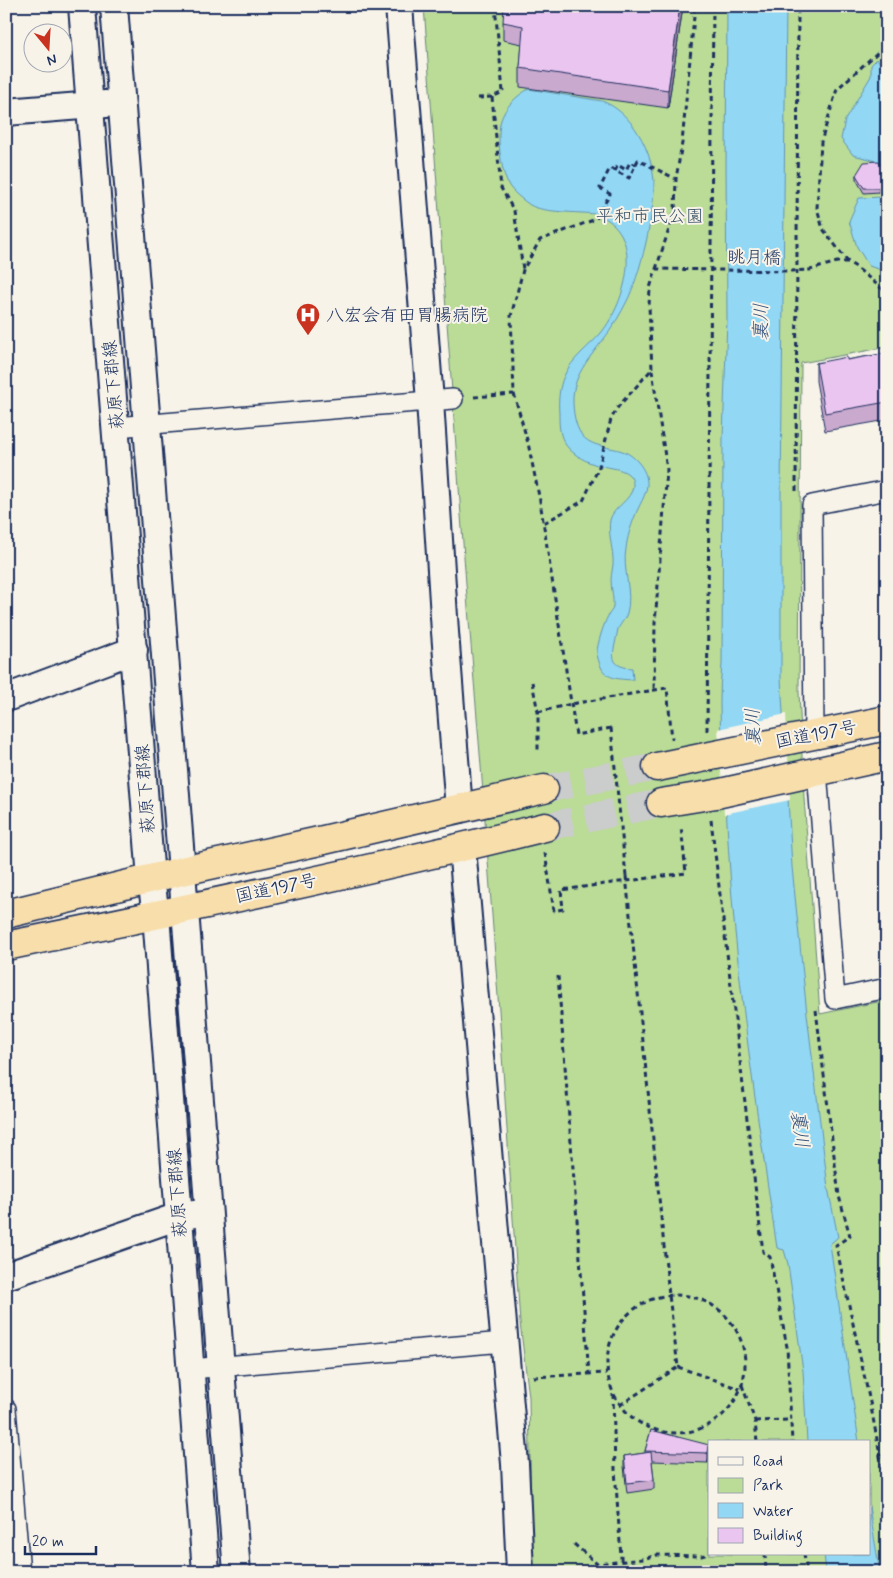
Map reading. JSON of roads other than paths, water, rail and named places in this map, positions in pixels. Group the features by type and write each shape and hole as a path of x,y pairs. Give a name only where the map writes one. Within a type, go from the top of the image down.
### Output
{"highway":[{"name":"国道197号","path":"658,767 710,746 802,737 887,720"},
{"name":"国道197号","path":"671,812 713,803 805,774 887,756"},
{"name":"国道197号","path":"6,914 182,871 544,789"},
{"name":"国道197号","path":"6,946 156,915 462,847 545,839"}],"main road":[{"name":"萩原下郡線","path":"82,6 156,915 206,1572"},
{"name":"萩原下郡線","path":"114,6 236,1572"},
{"path":"399,6 442,400 445,632 459,809"},
{"path":"6,112 122,103"},
{"path":"6,698 134,650"},
{"path":"462,847 515,1464 520,1572"},
{"path":"6,1276 179,1216 209,1213"}],"street":[{"path":"116,427 442,400"},
{"path":"802,737 812,505 887,490"},
{"path":"805,774 835,999 887,988"},
{"path":"191,1369 504,1342"},
{"path":"6,1410 20,1572"}],"water":[{"name":"裏川","path":"727,6 786,6 781,678 792,867 828,1188 838,1237 830,1244 859,1440 807,1440 803,1371 788,1264 784,1250 777,1248 740,983 730,876 720,704 722,664 723,437 727,319"},
{"path":"877,59 887,70 887,174 886,169 873,160 853,155 841,139 845,120 871,76 871,65"},
{"path":"529,89 602,101 613,106 623,114 639,134 645,145 652,170 654,195 652,210 646,244 631,292 618,318 580,373 576,382 573,401 576,422 585,439 595,444 629,454 637,461 646,475 647,485 645,493 629,532 625,556 629,605 618,629 613,654 615,662 621,666 632,668 633,680 619,679 607,674 600,665 597,652 606,619 613,607 611,580 613,561 610,520 632,491 632,480 629,475 618,469 599,466 577,456 564,442 559,424 559,394 564,376 576,358 601,333 618,304 627,268 626,251 621,235 611,222 595,214 536,208 518,196 508,184 500,152 499,134 501,120 508,106"},
{"path":"887,188 887,272 869,266 857,247 849,221 859,198 882,197"},
{"path":"870,1513 880,1572 826,1572 824,1556 870,1556"}],"tunnel":[{"path":"544,789 657,767"},
{"path":"545,827 661,803"}],"place":[{"name":"八宏会有田胃腸病院","path":"308,336"}],"park label":[{"name":"平和市民公園","path":"650,216"}]}
